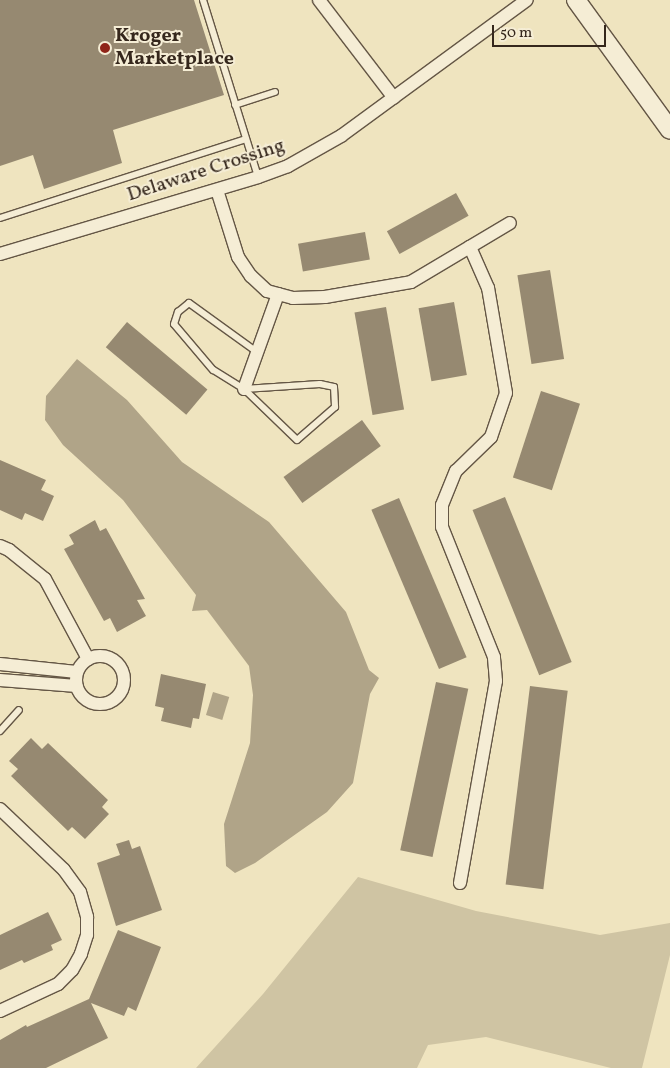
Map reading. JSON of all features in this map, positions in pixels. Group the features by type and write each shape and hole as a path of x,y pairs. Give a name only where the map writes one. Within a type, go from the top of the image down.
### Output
{"main road":[{"path":"576,0 670,130"}],"street":[{"path":"319,0 394,98"},
{"name":"Delaware Crossing","path":"0,254 258,178 304,158 341,136 501,17 527,0"},
{"path":"217,190 238,257 267,290 293,298 326,297 411,282 510,223"},
{"path":"460,883 496,681 494,657 442,526 442,505 456,470 491,437 506,394 488,288 470,247"},
{"path":"244,389 278,294"},
{"path":"0,546 9,550 45,579 88,659"},
{"path":"104,656 117,663 124,678 120,692 108,702 94,703 86,700 77,686 77,672 88,659 104,656"},
{"path":"0,664 77,672"},
{"path":"0,680 77,686"},
{"path":"0,809 64,870 80,892 87,917 87,935 82,954 72,970 58,984 0,1011"}],"lane":[{"path":"203,0 258,178"},
{"path":"235,105 275,92"},
{"path":"0,218 246,139"},
{"path":"244,389 320,384 334,387 335,407 297,440 244,389 213,370 174,324 178,312 189,303 257,352"},
{"path":"0,731 19,710"}],"shaded area":[{"path":"77,359 127,400 182,462 269,522 346,612 369,670 379,678 370,694 353,783 327,812 255,863 235,873 226,866 224,824 250,743 253,695 249,666 207,610 192,611 196,595 123,500 63,445 45,420 46,396"},
{"path":"213,692 229,697 222,720 206,715"},
{"path":"358,877 476,911 600,935 670,923 670,955 642,1068 611,1068 486,1037 428,1045 417,1068 196,1068 263,994"}],"building":[{"name":"Kroger Marketplace","path":"0,0 194,0 224,95 113,130 122,163 44,189 33,155 0,166"},
{"path":"456,193 469,216 400,254 387,231"},
{"path":"365,232 370,260 303,271 298,244"},
{"path":"550,270 564,359 531,364 517,275"},
{"path":"454,302 467,375 431,381 419,308"},
{"path":"386,307 404,409 373,415 354,313"},
{"path":"127,322 207,389 186,415 106,347"},
{"path":"541,391 580,404 552,490 513,478"},
{"path":"362,420 381,446 302,503 284,477"},
{"path":"0,460 46,480 41,490 54,496 43,521 25,513 22,520 0,510"},
{"path":"505,497 572,662 539,675 473,510"},
{"path":"399,498 467,657 439,669 371,510"},
{"path":"95,520 100,531 106,528 145,599 137,600 146,616 117,632 110,618 104,621 64,549 74,544 69,535"},
{"path":"161,674 206,684 199,719 193,718 191,728 161,721 164,708 155,706"},
{"path":"436,682 468,689 433,857 400,850"},
{"path":"530,686 568,691 543,889 506,885"},
{"path":"31,738 42,749 48,743 108,800 102,807 109,814 85,839 72,827 68,831 11,776 18,769 9,761"},
{"path":"129,840 132,849 140,846 162,910 116,926 97,863 120,855 116,844"},
{"path":"48,912 62,940 51,945 53,950 24,963 22,960 0,970 0,935"},
{"path":"118,930 161,947 136,1011 128,1007 124,1016 91,1003 108,1038 46,1068 0,1068 0,1040 26,1025 27,1027 89,999"}],"place":[{"name":"Kroger Marketplace","path":"105,48"}]}
